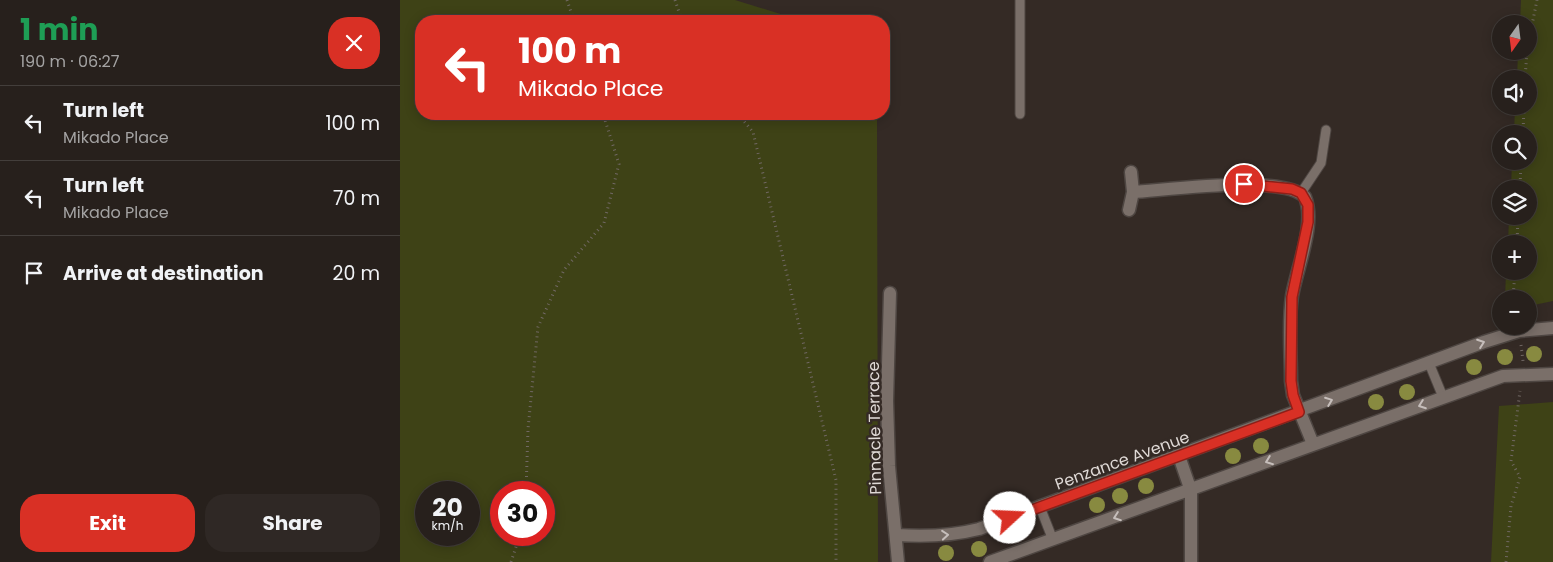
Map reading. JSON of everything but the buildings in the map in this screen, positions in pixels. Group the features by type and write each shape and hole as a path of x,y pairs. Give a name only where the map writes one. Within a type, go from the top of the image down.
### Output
{"street":[{"path":"1129,210 1133,192 1131,172"},
{"path":"1133,192 1244,184 1292,189 1301,193 1308,205 1308,222 1292,297 1291,381 1293,395 1313,444"},
{"name":"Pinnacle Terrace","path":"890,293 887,401 890,496 897,535 898,562"},
{"name":"Penzance Avenue","path":"897,535 927,537 980,529 1519,331 1553,328"},
{"path":"990,562 1191,491 1313,444 1502,376 1553,374"},
{"path":"1179,456 1191,491 1191,562"}],"lane":[{"path":"1020,0 1020,114"},
{"path":"1301,193 1322,162 1326,130"},
{"path":"1429,363 1442,397"},
{"path":"1040,507 1053,540"}],"path":[{"path":"567,0 572,15"},
{"path":"675,0 680,15"},
{"path":"1534,15 1537,0"},
{"path":"526,481 528,429 538,327 564,270 604,224 619,164 604,120"},
{"path":"743,120 753,132 836,480 836,562"},
{"path":"1521,342 1523,367"},
{"path":"1506,562 1511,506 1520,477 1511,461 1521,383"},
{"path":"512,562 517,546"}],"green space":[{"path":"400,0 735,0 784,15 415,15 415,120 877,120 878,562 400,562"},
{"path":"1521,0 1553,0 1553,301 1537,304 1537,290 1505,290 1506,280 1537,280 1537,235 1508,235 1509,225 1537,225 1537,180 1511,180 1512,170 1537,170 1537,125 1514,125 1515,115 1537,115 1537,70 1517,70 1518,60 1538,60 1538,15 1520,15"},
{"path":"1553,402 1553,562 1491,562 1499,406"}],"route":[{"path":"1010,518 1299,412 1293,395 1291,381 1292,297 1308,222 1308,205 1305,197 1292,189 1244,184"}]}
